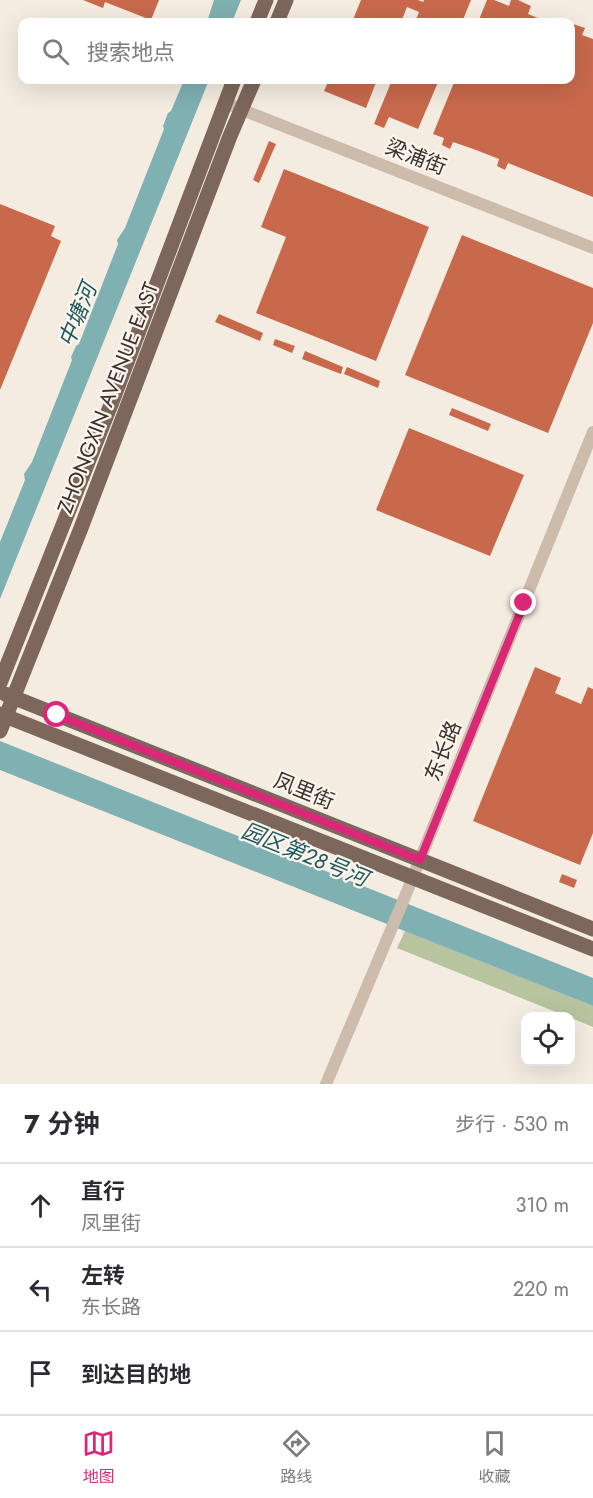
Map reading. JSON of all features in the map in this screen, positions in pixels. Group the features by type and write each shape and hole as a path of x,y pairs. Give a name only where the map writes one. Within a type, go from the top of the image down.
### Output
{"main road":[{"path":"259,18 266,0"},
{"path":"279,18 286,0"},
{"name":"ZHONGXIN AVENUE EAST","path":"0,682 112,402 232,84"},
{"name":"ZHONGXIN AVENUE EAST","path":"2,720 7,695 81,528 252,84"},
{"name":"凤里街","path":"7,695 593,929"},
{"name":"凤里街","path":"2,720 593,949"}],"street":[{"name":"梁浦街","path":"225,103 593,248"},
{"name":"东长路","path":"326,1084 420,860 593,432"}],"green space":[{"path":"405,931 593,1006 593,1027 575,1020 575,1012 556,1012 397,948"}],"water":[{"path":"214,0 241,0 234,18 208,18"},
{"path":"182,84 207,84 0,599 0,542 25,480 24,474 32,462 72,360 71,357 79,344 118,244 117,240 125,228 164,129 168,113 171,111"},
{"path":"0,741 593,978 593,1006 0,770"}],"building":[{"path":"83,0 159,0 152,18 146,18 105,2 103,8"},
{"path":"361,0 418,0 423,2 424,0 471,0 464,18 417,18 419,12 407,7 403,18 354,18"},
{"path":"487,0 494,0 509,6 511,0 518,0 531,6 528,14 538,18 480,18"},
{"path":"575,25 585,28 582,35 593,39 593,197 508,163 505,170 497,166 499,159 453,142 450,149 442,145 444,138 433,134 453,84 575,84"},
{"path":"327,84 375,84 366,108 324,91"},
{"path":"390,84 437,84 418,129 389,117 384,128 374,124"},
{"path":"269,141 276,144 259,183 253,180"},
{"path":"284,169 429,227 376,361 256,313 286,237 261,227"},
{"path":"0,204 55,226 51,236 61,241 0,390"},
{"path":"462,235 593,288 593,323 548,433 405,375"},
{"path":"219,314 263,333 260,341 215,322"},
{"path":"275,339 295,346 292,353 273,345"},
{"path":"305,351 343,367 341,374 302,359"},
{"path":"347,367 380,381 378,388 344,374"},
{"path":"452,408 491,424 488,431 449,415"},
{"path":"409,428 524,475 490,556 376,510"},
{"path":"535,667 561,678 555,693 581,704 588,687 593,689 593,833 580,865 473,821"},
{"path":"562,874 577,880 574,888 559,882"}],"route":[{"path":"57,715 420,860 524,603"}],"water label":[{"name":"中塘河","path":"77,315"},
{"name":"园区第28号河","path":"305,854"}]}
